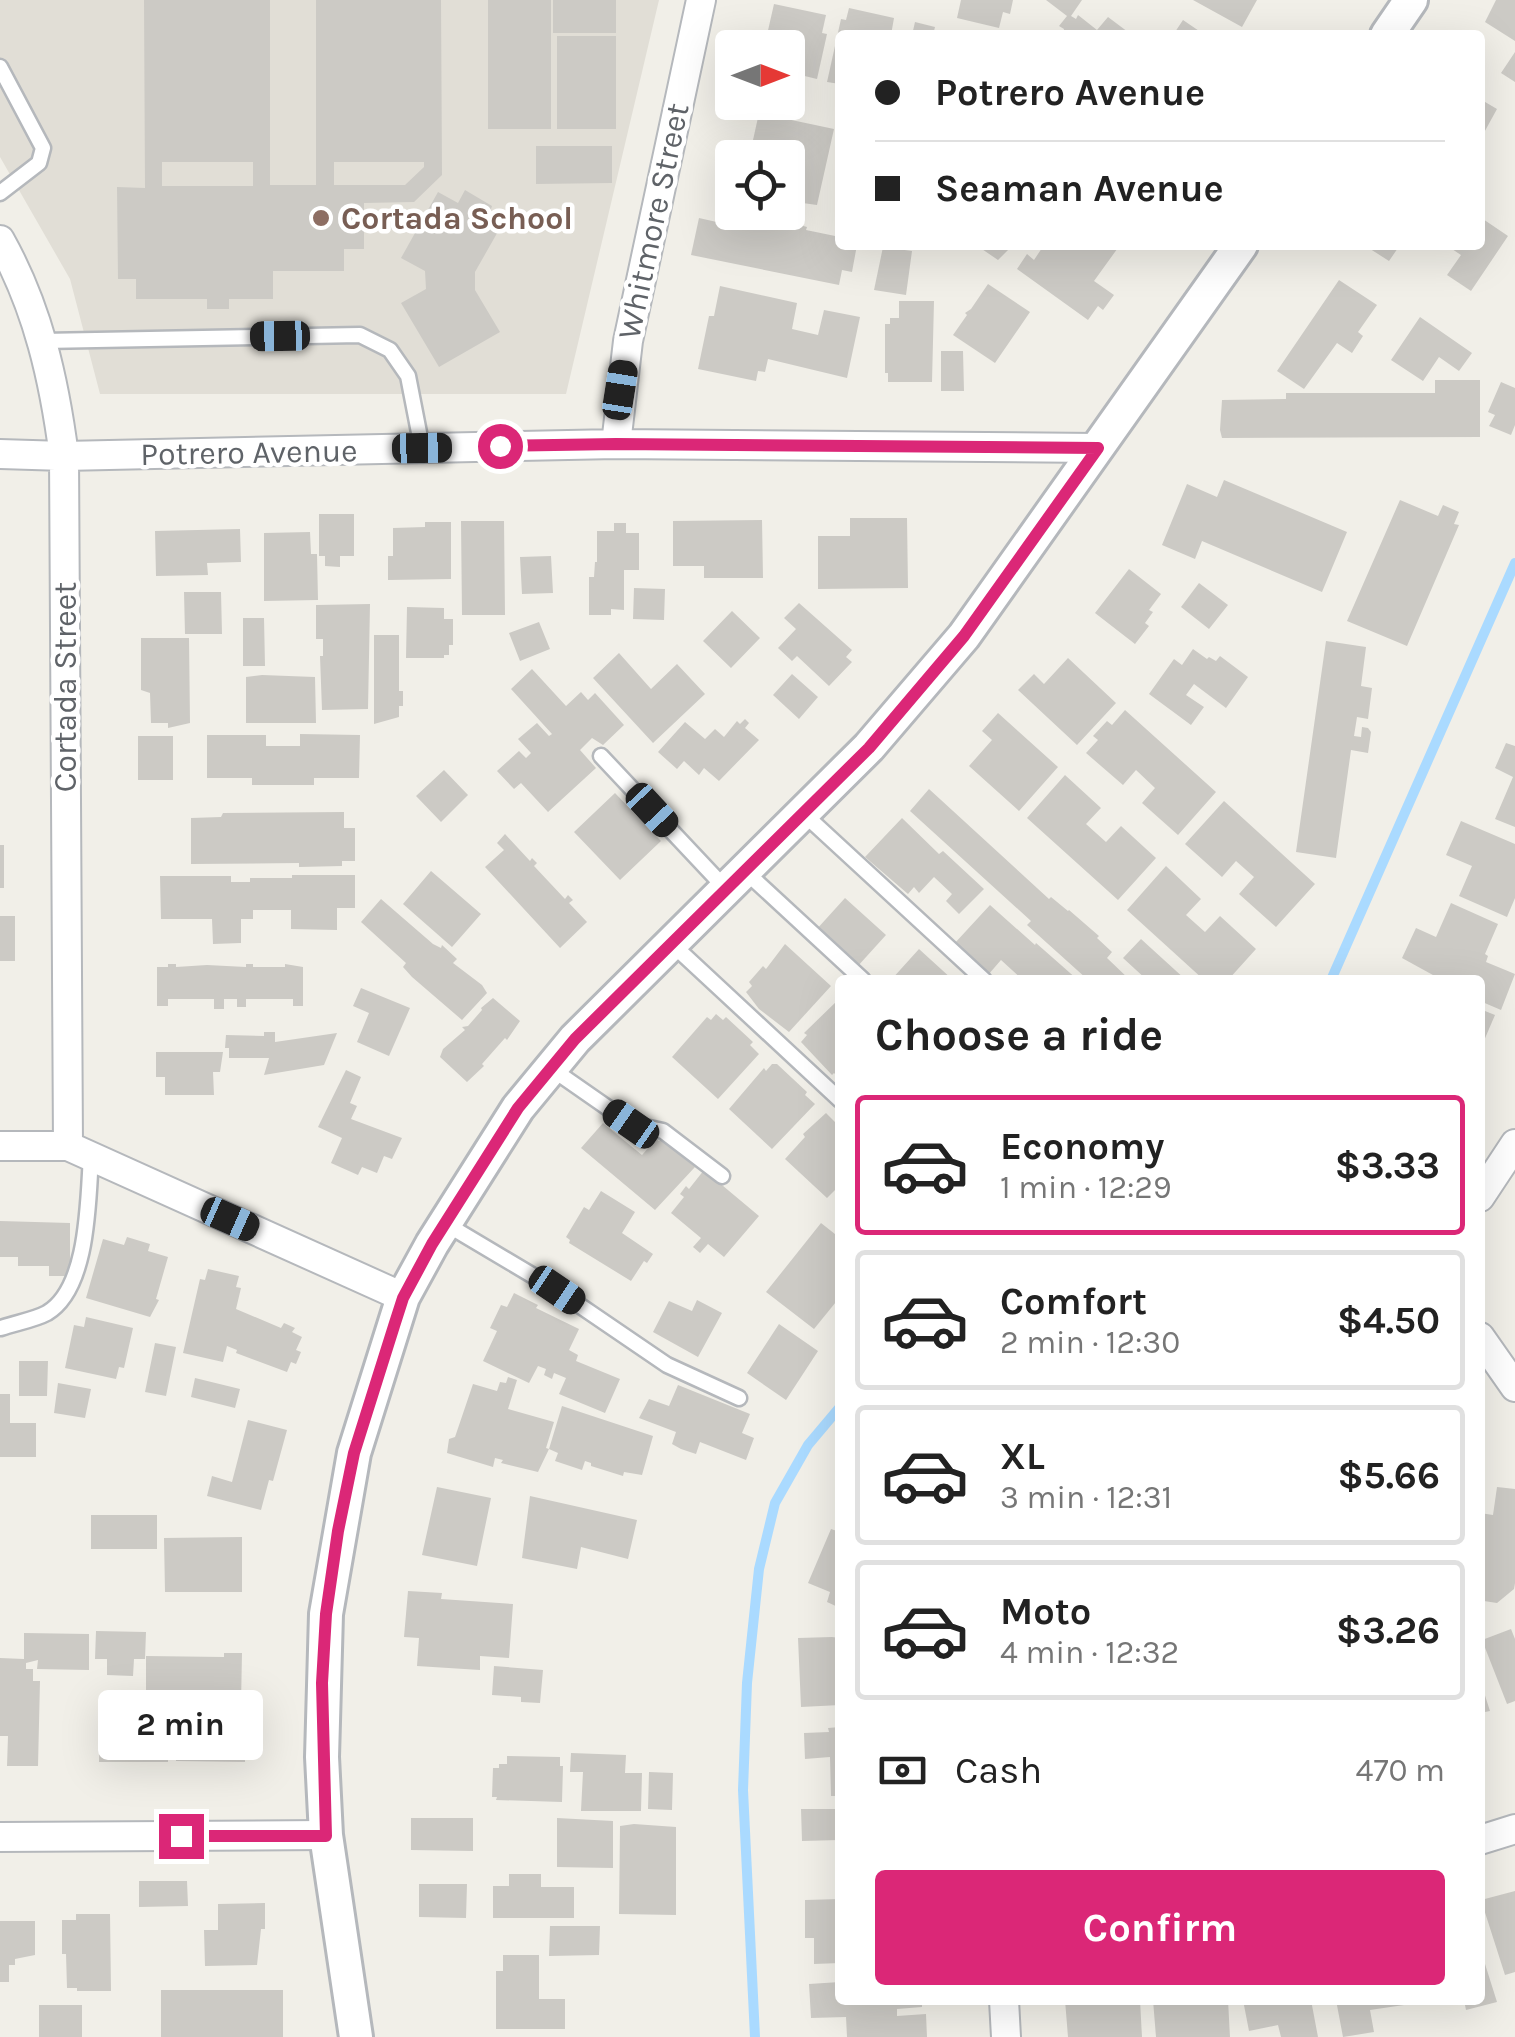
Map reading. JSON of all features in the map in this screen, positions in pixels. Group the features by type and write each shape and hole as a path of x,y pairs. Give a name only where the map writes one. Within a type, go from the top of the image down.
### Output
{"street":[{"name":"Whitmore Street","path":"616,444 628,341 701,0"},
{"path":"1390,30 1411,0"},
{"name":"Cortada Street","path":"0,240 15,267 43,341 56,394 64,456 79,1151"},
{"path":"356,2037 326,1836 322,1683 326,1614 354,1453 403,1298 518,1108 575,1039 869,748 964,636 1237,250"},
{"name":"Potrero Avenue","path":"0,454 64,456 616,444 1098,448"},
{"path":"1485,1189 1515,1144"},
{"path":"0,1146 79,1151 403,1298"},
{"path":"1485,1344 1515,1387"},
{"path":"1485,1838 1515,1829"},
{"path":"0,1837 326,1836"},
{"path":"1004,2005 1006,2037"}],"lane":[{"path":"0,67 44,148 40,164 0,193"},
{"path":"43,341 360,335 390,350 408,376 422,448"},
{"path":"602,756 736,881 857,975"},
{"path":"804,814 979,975"},
{"path":"672,944 835,1095"},
{"path":"551,1069 631,1124 663,1132 722,1176"},
{"path":"1,1328 48,1313 66,1294 77,1272 86,1214 79,1151"},
{"path":"445,1224 557,1290 667,1365 740,1398"}],"shaded area":[{"name":"Cortada School","path":"0,0 659,0 566,394 100,394 70,279 0,157"}],"building":[{"path":"144,0 270,0 270,185 316,185 316,0 441,0 442,175 414,202 364,203 364,249 344,249 344,271 273,271 273,299 229,299 229,309 207,309 207,299 136,299 136,279 118,279 117,187 145,188","holes":["162,162 253,162 253,186 162,186","334,162 424,162 424,167 405,185 334,185"]},
{"path":"488,0 551,0 551,129 488,129"},
{"path":"553,0 616,0 616,33 553,33"},
{"path":"961,0 1013,0 1010,14 1003,12 999,28 957,18"},
{"path":"1046,0 1082,0 1071,16 1076,19 1078,15 1097,30 1064,30 1059,26 1067,16"},
{"path":"1193,0 1257,0 1242,27"},
{"path":"1496,0 1515,0 1515,41 1485,22"},
{"path":"774,4 826,15 822,33 827,34 817,79 805,76 805,30 768,30"},
{"path":"849,8 894,18 892,30 839,30 841,19 846,20"},
{"path":"1108,17 1125,30 1097,30"},
{"path":"1183,20 1198,30 1176,30"},
{"path":"915,22 935,27 934,30 913,30"},
{"path":"557,36 616,36 616,129 557,129"},
{"path":"835,46 835,83 827,82"},
{"path":"1515,52 1515,82 1501,73"},
{"path":"1485,102 1497,109 1485,131"},
{"path":"757,120 792,120 834,129 817,205 805,203 805,140 753,140"},
{"path":"536,146 612,146 612,183 536,184"},
{"path":"465,190 492,206 487,221 500,228 475,272 475,290 500,332 439,367 401,303 426,289 425,271 401,258 438,192 458,203"},
{"path":"699,218 715,222 715,230 805,230 805,226 806,230 835,236 835,250 856,250 852,272 842,270 839,285 691,255"},
{"path":"1485,220 1508,236 1471,291 1447,275 1461,255 1454,250 1485,250"},
{"path":"882,250 912,251 906,295 874,290"},
{"path":"983,250 1008,250 998,260"},
{"path":"1041,250 1116,250 1094,281 1114,295 1103,310 1098,306 1088,320 1017,269 1027,254 1034,260"},
{"path":"1372,250 1397,250 1389,261"},
{"path":"1339,280 1377,305 1358,332 1363,336 1352,353 1337,343 1304,389 1277,371"},
{"path":"988,284 1030,312 995,363 953,335"},
{"path":"720,286 797,303 792,329 818,335 824,310 860,317 847,378 768,359 765,372 758,371 756,381 698,369"},
{"path":"899,301 934,301 932,382 888,382 885,324 890,324 890,318 899,318"},
{"path":"1420,317 1472,353 1459,371 1439,357 1423,381 1391,360"},
{"path":"941,351 963,351 964,391 941,391"},
{"path":"1435,380 1480,380 1480,437 1222,438 1222,400 1286,399 1286,393 1435,393"},
{"path":"1501,382 1515,388 1515,425 1511,435 1489,426 1495,415 1488,412"},
{"path":"1224,480 1347,532 1322,592 1202,541 1195,559 1162,545 1187,484 1217,497"},
{"path":"1400,500 1438,516 1443,505 1459,512 1454,524 1459,525 1407,646 1347,621"},
{"path":"319,514 354,514 354,556 340,556 340,567 325,566 325,556 319,556"},
{"path":"850,518 907,518 908,588 818,589 818,536 850,536"},
{"path":"762,520 763,578 704,578 704,566 673,566 673,521"},
{"path":"461,521 504,521 505,615 462,615"},
{"path":"425,522 451,522 451,579 388,580 393,528 425,527"},
{"path":"614,523 626,523 626,533 639,533 639,570 624,570 624,610 611,609 611,615 589,615 589,577 594,577 597,562 597,531 614,531"},
{"path":"240,529 241,562 207,563 208,575 156,576 155,531"},
{"path":"310,532 311,554 317,554 318,600 264,601 264,533"},
{"path":"551,556 553,593 522,594 520,557"},
{"path":"1129,569 1161,594 1149,610 1153,612 1145,623 1149,626 1135,644 1095,613"},
{"path":"1199,583 1228,605 1209,629 1181,607"},
{"path":"634,588 665,589 664,620 633,619"},
{"path":"184,592 221,592 222,634 185,634"},
{"path":"799,603 852,650 846,657 852,662 829,686 797,656 792,661 778,648 796,629 784,618"},
{"path":"370,604 368,709 322,710 323,639 316,639 316,605"},
{"path":"407,607 444,608 444,619 453,619 449,655 406,658"},
{"path":"732,611 760,638 731,668 703,641"},
{"path":"243,618 264,618 265,666 243,666"},
{"path":"539,622 550,649 520,661 509,633"},
{"path":"374,635 399,635 399,691 403,691 403,706 399,706 399,717 374,724"},
{"path":"141,638 189,638 190,723 168,728 168,723 151,723 150,693 141,690"},
{"path":"1326,641 1366,647 1361,686 1372,688 1368,719 1357,717 1354,736 1361,737 1362,727 1368,728 1368,753 1351,750 1336,858 1296,852"},
{"path":"1193,649 1207,659 1216,661 1220,656 1248,677 1226,708 1194,684 1186,695 1204,707 1191,725 1149,694 1174,659 1182,665"},
{"path":"619,653 651,689 677,664 705,694 653,743 593,678"},
{"path":"1068,658 1116,703 1077,745 1018,690 1034,674 1044,684"},
{"path":"532,669 566,706 581,692 588,700 595,693 624,725 603,745 592,738 580,750 596,768 548,812 521,783 514,789 497,771 519,751 526,758 531,753 518,739 537,723 549,736 552,734 511,689"},
{"path":"792,674 818,697 799,719 773,695"},
{"path":"246,677 315,677 316,723 246,723"},
{"path":"1125,710 1216,792 1178,835 1142,803 1155,788 1136,770 1123,785 1086,753 1098,740 1093,736 1107,721 1112,725"},
{"path":"998,713 1058,767 1019,811 969,766 992,740 982,731"},
{"path":"745,719 749,723 745,728 759,740 719,781 704,768 699,775 684,761 677,769 658,752 685,722 705,739 715,729 724,737 737,721 740,724"},
{"path":"300,734 360,735 359,778 314,778 314,785 252,785 252,778 207,778 207,735 266,735 266,746 300,746"},
{"path":"138,736 173,736 173,780 138,780"},
{"path":"1506,743 1515,746 1515,827 1495,819 1513,777 1495,768"},
{"path":"444,770 468,795 441,822 416,796"},
{"path":"1065,775 1101,808 1086,824 1106,842 1121,826 1156,858 1118,900 1027,818"},
{"path":"929,789 1049,899 1069,910 1099,936 1112,952 1107,958 1125,975 1083,975 1027,925 1031,921 910,811"},
{"path":"615,793 661,841 620,880 574,832"},
{"path":"1224,801 1315,884 1276,927 1239,894 1254,877 1236,861 1222,877 1185,844"},
{"path":"344,812 344,828 355,828 355,861 342,861 342,866 191,864 191,818 221,817 223,813"},
{"path":"902,818 984,889 959,914 946,901 952,894 934,877 919,893 914,887 908,894 865,857"},
{"path":"1461,821 1515,844 1515,898 1507,917 1459,896 1472,866 1446,855"},
{"path":"505,834 530,861 532,858 537,863 534,866 565,899 568,895 573,900 569,903 587,922 560,948 485,867 504,850 497,843"},
{"path":"0,845 4,845 4,888 0,888"},
{"path":"1166,866 1201,899 1186,915 1205,932 1220,916 1256,949 1233,975 1198,975 1127,910"},
{"path":"431,871 481,914 452,947 403,904"},
{"path":"355,875 355,908 337,908 337,930 291,929 291,910 253,910 253,919 241,919 241,943 213,944 212,919 161,919 160,876 231,876 231,882 250,882 250,878"},
{"path":"845,898 886,935 857,967 816,930"},
{"path":"381,899 433,944 441,948 442,945 457,959 453,963 482,985 487,993 462,1020 412,977 403,967 406,963 361,922"},
{"path":"1451,903 1498,924 1485,954 1486,962 1515,974 1501,1010 1485,1003 1485,975 1433,975 1402,958 1416,928 1436,937"},
{"path":"990,905 1072,975 1018,975 1001,960 988,975 954,944"},
{"path":"0,916 15,916 15,961 0,961"},
{"path":"1141,939 1181,975 1142,975 1123,958"},
{"path":"785,944 831,986 789,1032 759,1009 746,992 752,986 749,982 763,966 766,969"},
{"path":"919,949 948,975 896,975"},
{"path":"157,967 303,967 303,1006 293,1006 293,999 246,999 246,1007 237,1007 237,999 224,999 224,1009 214,1009 214,999 168,999 168,1006 157,1006"},
{"path":"361,988 410,1008 389,1056 357,1042 369,1013 353,1006"},
{"path":"493,998 520,1021 467,1082 440,1057 443,1049 465,1030 462,1027 468,1026"},
{"path":"835,1003 835,1074 801,1042 807,1035 804,1033"},
{"path":"1485,1011 1495,1015 1485,1038"},
{"path":"716,1014 723,1020 726,1017 753,1042 750,1045 759,1054 718,1099 672,1057 707,1017 711,1020"},
{"path":"264,1032 275,1032 275,1042 337,1033 324,1065 264,1075 269,1058 229,1058 226,1035 264,1036"},
{"path":"156,1052 223,1052 220,1072 213,1072 214,1095 165,1095 165,1077 156,1077"},
{"path":"777,1064 815,1104 772,1149 729,1109 764,1068 766,1071"},
{"path":"346,1070 361,1077 350,1103 357,1106 351,1119 402,1138 392,1159 384,1156 377,1173 362,1167 358,1175 331,1163 342,1138 318,1127"},
{"path":"826,1113 835,1122 835,1190 827,1198 785,1159 805,1137 803,1134"},
{"path":"603,1123 642,1155 656,1139 661,1139 695,1167 655,1210 581,1148"},
{"path":"704,1170 759,1216 724,1257 708,1244 700,1253 693,1247 701,1238 671,1213 684,1197 680,1194 686,1186 689,1189"},
{"path":"601,1191 635,1212 622,1233 653,1254 631,1281 569,1243 566,1237 584,1207 589,1210"},
{"path":"0,1221 70,1223 70,1276 49,1276 49,1266 18,1266 18,1257 0,1257"},
{"path":"821,1223 835,1234 835,1303 814,1329 766,1292"},
{"path":"127,1237 150,1244 148,1251 168,1257 156,1299 159,1300 150,1317 86,1298 103,1239 124,1245"},
{"path":"208,1269 239,1276 236,1287 241,1288 236,1309 281,1328 284,1323 302,1337 296,1350 301,1352 296,1364 291,1362 287,1372 227,1346 223,1362 183,1353 200,1279 205,1280"},
{"path":"514,1293 579,1329 569,1350 578,1355 576,1361 620,1379 605,1413 559,1394 566,1378 554,1373 552,1379 544,1375 546,1369 538,1366 529,1383 483,1361 497,1331 490,1328 501,1305 507,1307"},
{"path":"697,1300 722,1313 698,1357 653,1332 669,1301 692,1311"},
{"path":"86,1317 133,1328 124,1368 119,1367 116,1379 65,1368 74,1325 84,1327"},
{"path":"779,1324 818,1351 786,1400 747,1373"},
{"path":"155,1343 176,1347 166,1396 145,1392"},
{"path":"19,1361 48,1361 47,1396 19,1396"},
{"path":"508,1377 517,1380 508,1409 554,1422 546,1448 549,1449 538,1472 495,1458 493,1467 447,1453 449,1439 455,1437 473,1384 497,1391 500,1382 506,1383"},
{"path":"195,1378 240,1389 235,1408 191,1397"},
{"path":"58,1383 91,1389 85,1418 54,1413"},
{"path":"678,1385 750,1414 742,1433 754,1438 746,1460 700,1442 696,1454 681,1449 672,1444 676,1432 639,1418 649,1399 669,1406"},
{"path":"0,1394 10,1394 10,1423 36,1423 36,1457 0,1457"},
{"path":"562,1406 653,1436 642,1475 624,1472 623,1476 585,1461 582,1470 555,1461 558,1453 549,1449"},
{"path":"248,1420 287,1430 261,1510 207,1496 212,1476 232,1482"},
{"path":"437,1487 491,1498 477,1566 422,1555"},
{"path":"1497,1487 1515,1489 1515,1583 1514,1589 1497,1603 1485,1601 1485,1514 1493,1515"},
{"path":"530,1496 637,1520 628,1559 581,1547 577,1569 522,1558"},
{"path":"91,1515 157,1515 157,1549 91,1549"},
{"path":"831,1529 835,1530 835,1606 827,1602 830,1592 808,1583"},
{"path":"242,1537 242,1592 165,1592 164,1538"},
{"path":"408,1591 442,1593 441,1599 513,1604 509,1658 480,1656 480,1670 417,1666 419,1638 404,1637"},
{"path":"1511,1629 1515,1639 1515,1701 1507,1704 1485,1639"},
{"path":"96,1631 146,1632 145,1659 134,1659 133,1676 107,1675 107,1659 95,1659"},
{"path":"24,1633 89,1634 89,1670 37,1669 38,1660 26,1663 26,1669 33,1669 33,1681 40,1681 38,1766 7,1766 8,1736 0,1736 0,1658 24,1659"},
{"path":"835,1637 835,1705 801,1707 798,1638"},
{"path":"224,1653 242,1653 241,1703 146,1703 146,1656 224,1657"},
{"path":"494,1666 543,1670 540,1703 492,1695"},
{"path":"100,1710 168,1711 168,1762 99,1762"},
{"path":"176,1711 245,1711 245,1762 176,1761"},
{"path":"835,1727 835,1796 831,1796 830,1757 805,1759 804,1733 829,1732 828,1728"},
{"path":"571,1753 626,1755 625,1773 642,1773 641,1811 581,1811 583,1772 570,1772"},
{"path":"507,1756 560,1757 562,1802 492,1797 493,1768 507,1764"},
{"path":"649,1772 673,1773 672,1810 648,1809"},
{"path":"801,1809 835,1809 835,1840 802,1841"},
{"path":"411,1818 473,1818 473,1851 411,1850"},
{"path":"557,1818 613,1821 613,1868 557,1867"},
{"path":"620,1826 676,1827 676,1915 619,1914"},
{"path":"509,1874 541,1874 541,1887 574,1887 574,1918 493,1918 493,1886 509,1886"},
{"path":"139,1881 187,1881 188,1906 139,1907"},
{"path":"419,1884 467,1884 466,1918 419,1917"},
{"path":"1515,1891 1515,1972 1505,1975 1485,1912 1485,1899"},
{"path":"835,1899 835,1963 814,1964 814,1938 805,1938 805,1900"},
{"path":"265,1903 265,1929 261,1929 257,1965 205,1966 204,1930 218,1930 218,1904"},
{"path":"76,1914 110,1914 111,1991 67,1988 62,1920 76,1920"},
{"path":"0,1921 35,1921 35,1955 15,1959 15,1965 9,1965 9,1982 0,1982"},
{"path":"550,1926 600,1926 599,1955 549,1956"},
{"path":"503,1955 539,1955 539,1999 565,1999 565,2029 496,2029 496,1971 503,1971"},
{"path":"1485,1964 1497,2002 1466,2010 1465,2005 1485,2005"},
{"path":"835,1982 835,2005 922,2005 897,2009 897,2016 926,2014 927,2037 847,2037 846,2017 811,2018 809,1984"},
{"path":"161,1990 283,1990 283,2037 161,2037"},
{"path":"39,2005 82,2005 82,2037 39,2037"},
{"path":"1065,2005 1140,2005 1142,2037 1068,2037"},
{"path":"1153,2005 1228,2005 1230,2037 1156,2037"},
{"path":"1244,2005 1312,2005 1318,2037 1281,2037 1278,2025 1249,2031"},
{"path":"1337,2005 1404,2005 1370,2010 1374,2032 1343,2037"}],"waterway":[{"path":"1333,975 1515,563"},
{"path":"755,2037 743,1790 747,1683 759,1569 775,1503 808,1445 835,1413"}],"place":[{"name":"Cortada School","path":"321,218"}],"route":[{"path":"181,1836 326,1836 322,1683 326,1614 338,1531 354,1453 403,1298 432,1244 518,1108 575,1039 869,748 964,636 1098,448 500,446"}]}
